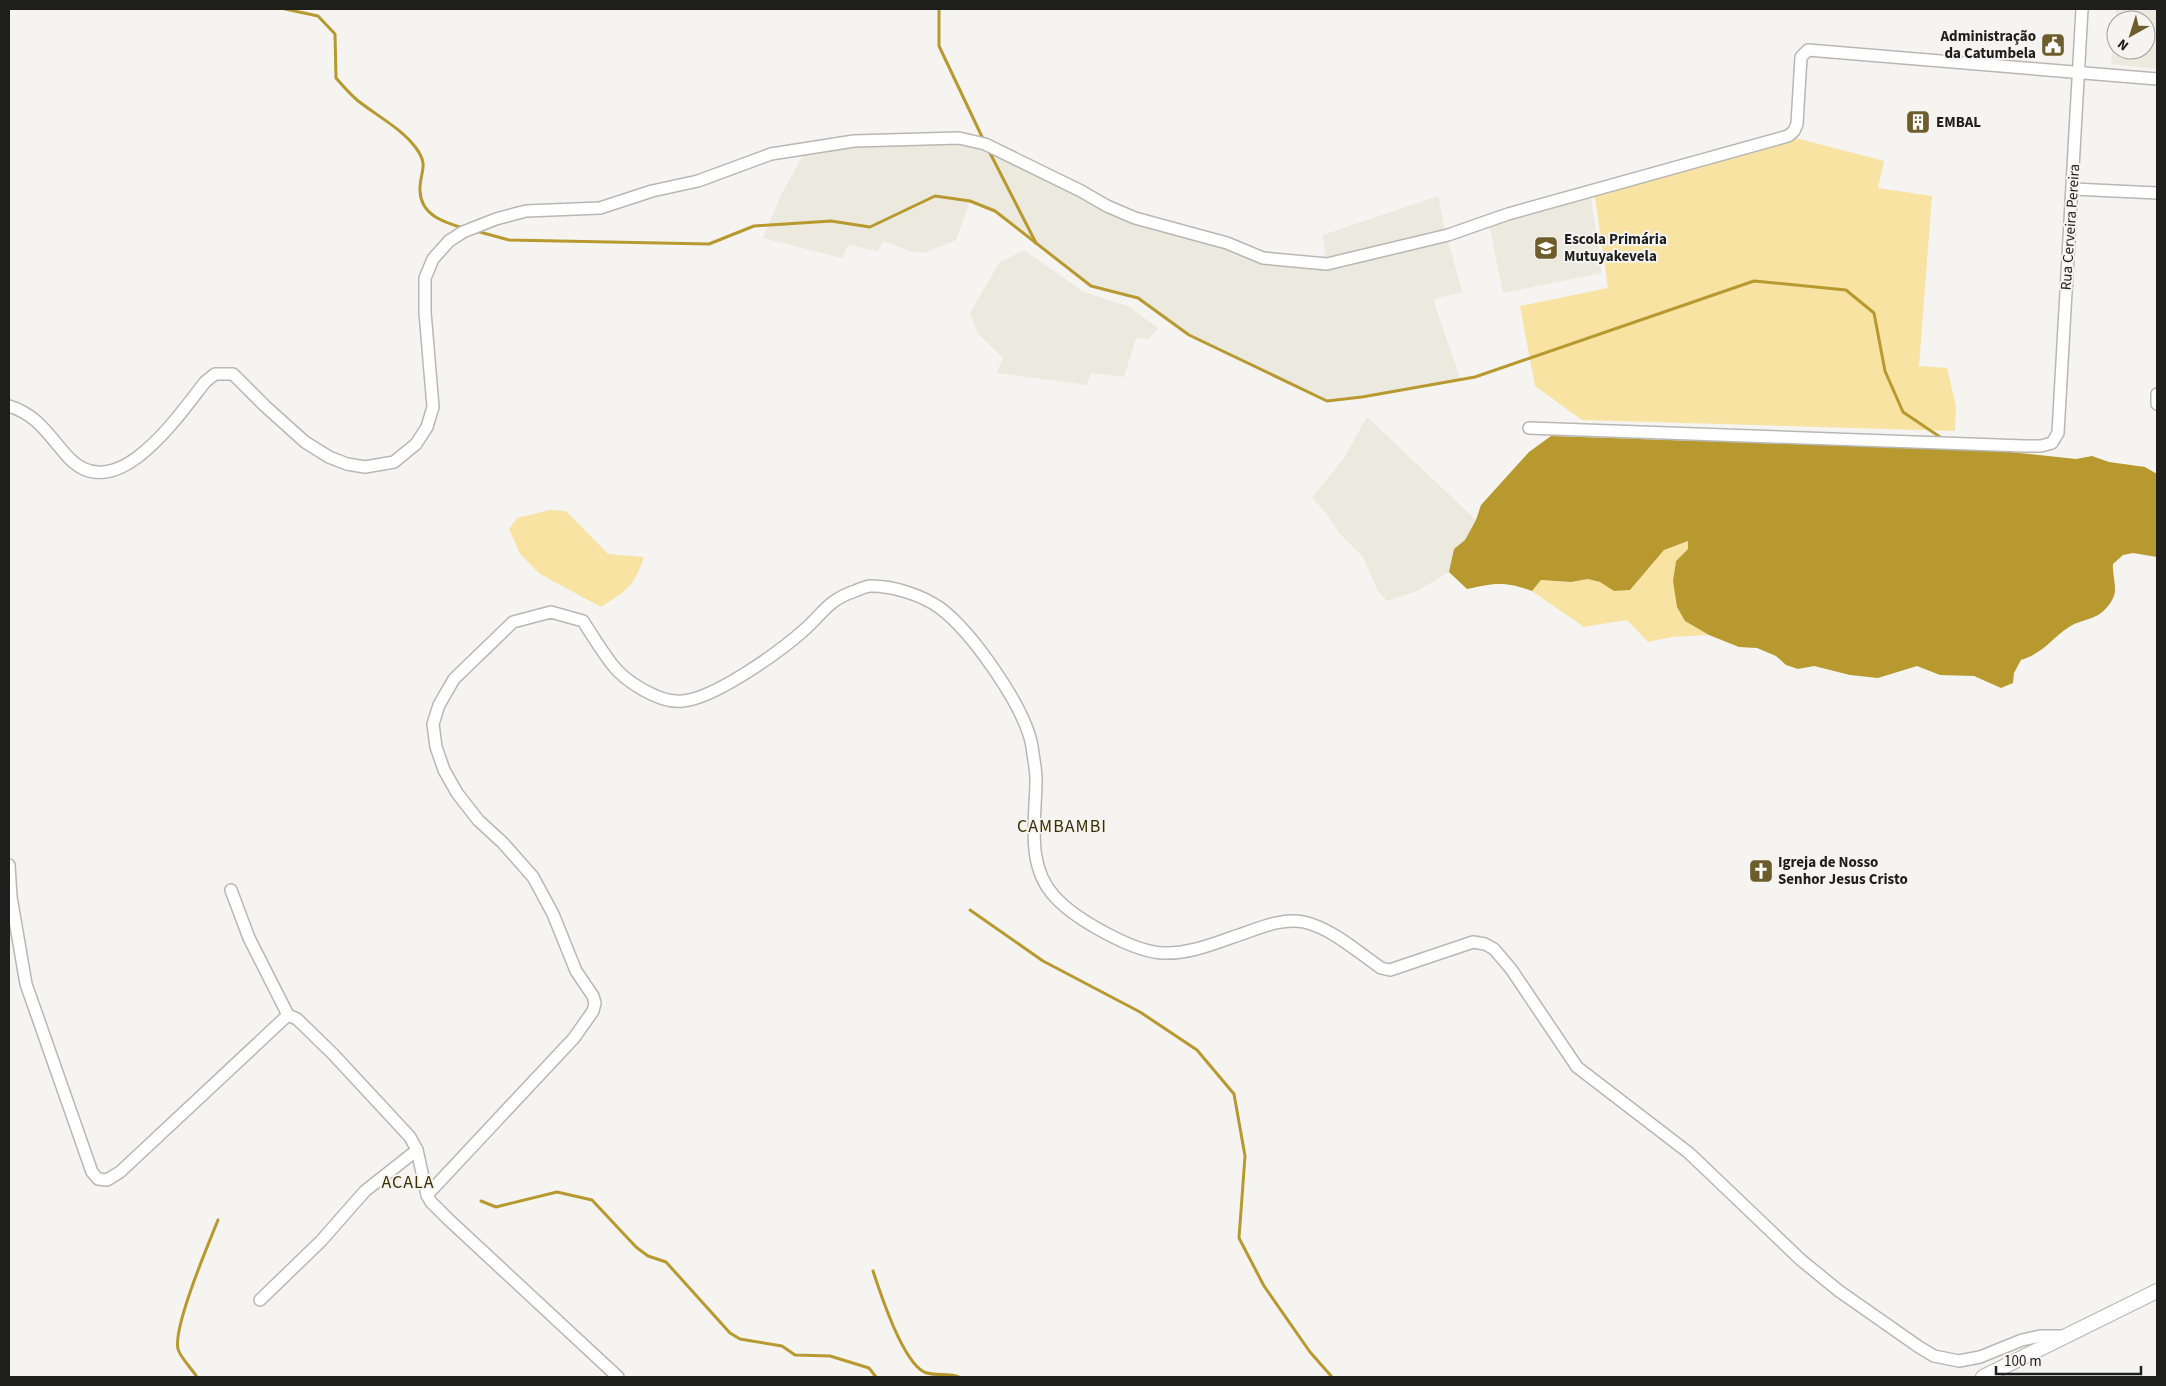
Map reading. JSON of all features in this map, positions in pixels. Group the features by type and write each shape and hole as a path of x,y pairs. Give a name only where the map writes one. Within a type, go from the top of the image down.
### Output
{"street":[{"name":"Rua Cerveira Pereira","path":"1529,428 1996,445 2041,446 2052,443 2058,433 2082,9"},
{"path":"9,406 35,418 76,465 98,471 113,470 130,464 149,449 205,382 214,374 225,372 233,374 299,436 330,457 347,464 366,467 394,462 416,444 427,427 433,407 425,312 425,278 428,268 448,241 463,232 496,219 526,212 600,208 652,191 698,181 771,154 854,141 959,138 995,147 1107,206 1135,218 1227,243 1263,258 1327,264 1448,234 1508,214 1788,136 1794,131 1796,124 1801,57 1808,50 2079,71 2157,79"},
{"path":"2073,189 2157,193"},
{"path":"2157,394 2157,404"},
{"path":"427,1195 574,1038 586,1023 595,1003 593,996 576,971 553,914 533,877 503,842 478,820 457,793 444,770 436,746 433,724 445,690 513,622 551,612 583,621 612,664 628,679 647,692 682,702 707,695 738,676 786,645 838,597 869,586 915,595 939,608 972,642 1013,698 1028,726 1032,744 1036,776 1034,853 1038,869 1053,896 1081,920 1141,949 1162,954 1198,950 1274,924 1289,921 1303,922 1330,935 1381,968 1390,970 1473,942 1485,944 1494,949 1511,969 1577,1067 1689,1153 1808,1267 1919,1347 1934,1356 1959,1361 1980,1357 2022,1340 2040,1336 2065,1336"},
{"path":"9,865 11,896 26,984 92,1172 98,1179 107,1180 120,1172 288,1015"},
{"path":"231,890 249,938 288,1015 297,1020 349,1069 410,1137 417,1150 430,1202 618,1377"},
{"path":"260,1300 321,1241 365,1192 417,1150"},
{"path":"1983,1377 2157,1291"}],"shaded area":[{"path":"2116,9 2157,9 2157,69 2111,64 2111,60 2156,60 2156,10"},
{"path":"1788,136 1884,161 1878,188 1932,196 1919,366 1947,368 1956,406 1955,431 1582,420 1535,386 1520,306 1608,288 1594,191"},
{"path":"854,141 985,144 1107,206 1263,258 1326,264 1323,235 1438,196 1462,292 1433,299 1461,381 1327,401 1189,335 1138,298 1091,286 995,211 970,201 956,240 924,253 909,251 883,241 878,251 848,245 842,258 763,238 780,197 806,150"},
{"name":"Escola Primária Mutuyakevela","path":"1591,198 1602,273 1503,293 1489,224"},
{"path":"1024,250 1084,292 1128,306 1158,328 1149,339 1136,338 1124,377 1091,373 1087,385 997,373 1003,358 978,334 970,313 999,263"},
{"path":"1367,417 1476,520 1465,540 1454,549 1449,572 1417,591 1387,601 1378,591 1363,557 1339,533 1327,514 1312,498 1344,458"},
{"path":"1551,436 2000,451 2076,459 2092,456 2109,462 2145,467 2157,474 2157,557 2133,553 2123,555 2113,564 2114,594 2107,608 2098,615 2069,627 2037,653 2021,660 2014,673 2013,683 2001,688 1974,676 1940,675 1917,666 1878,678 1850,675 1814,666 1798,669 1786,665 1776,656 1757,648 1739,647 1709,635 1685,621 1677,607 1673,581 1676,561 1688,549 1688,541 1664,550 1630,590 1614,591 1600,582 1588,579 1571,582 1541,580 1532,591 1507,584 1485,585 1467,589 1449,572 1454,549 1465,540 1476,520 1481,505 1529,452"},
{"path":"550,510 566,511 608,554 644,557 637,575 629,587 601,607 540,574 520,554 509,529 517,518"},
{"path":"1688,541 1688,549 1676,561 1673,581 1685,621 1709,635 1671,637 1648,642 1627,620 1584,627 1532,591 1541,580 1571,582 1588,579 1600,582 1614,590 1630,590 1664,550"}],"waterway":[{"path":"285,9 318,16 335,34 336,78 349,93 396,128 416,148 423,165 420,191 424,206 441,220 463,228"},
{"path":"939,9 939,46 984,141"},
{"path":"989,151 1036,243"},
{"path":"476,231 509,240 709,244 754,226 831,221 870,227 935,196 970,201 995,211 1091,286 1138,298 1189,335 1327,401 1362,397 1475,377 1754,281 1846,290 1874,313 1885,371 1903,412 1943,439"},
{"path":"970,910 1043,961 1140,1012 1197,1050 1234,1094 1245,1156 1239,1238 1264,1286 1310,1352 1332,1377"},
{"path":"481,1201 496,1207 557,1192 592,1200 636,1247 648,1256 666,1262 730,1333 740,1339 782,1346 795,1355 830,1356 869,1368 876,1377"},
{"path":"197,1377 179,1352 178,1338 192,1286 218,1220"},
{"path":"873,1271 893,1326 908,1355 916,1365 924,1372 959,1377"}],"place":[{"name":"Administração da Catumbela","path":"2053,45"},
{"name":"EMBAL","path":"1918,122"},
{"name":"Escola Primária Mutuyakevela","path":"1546,248"},
{"name":"Igreja de Nosso Senhor Jesus Cristo","path":"1761,871"}],"district":[{"name":"CAMBAMBI","path":"1062,826"},
{"name":"ACALA","path":"408,1182"}]}
